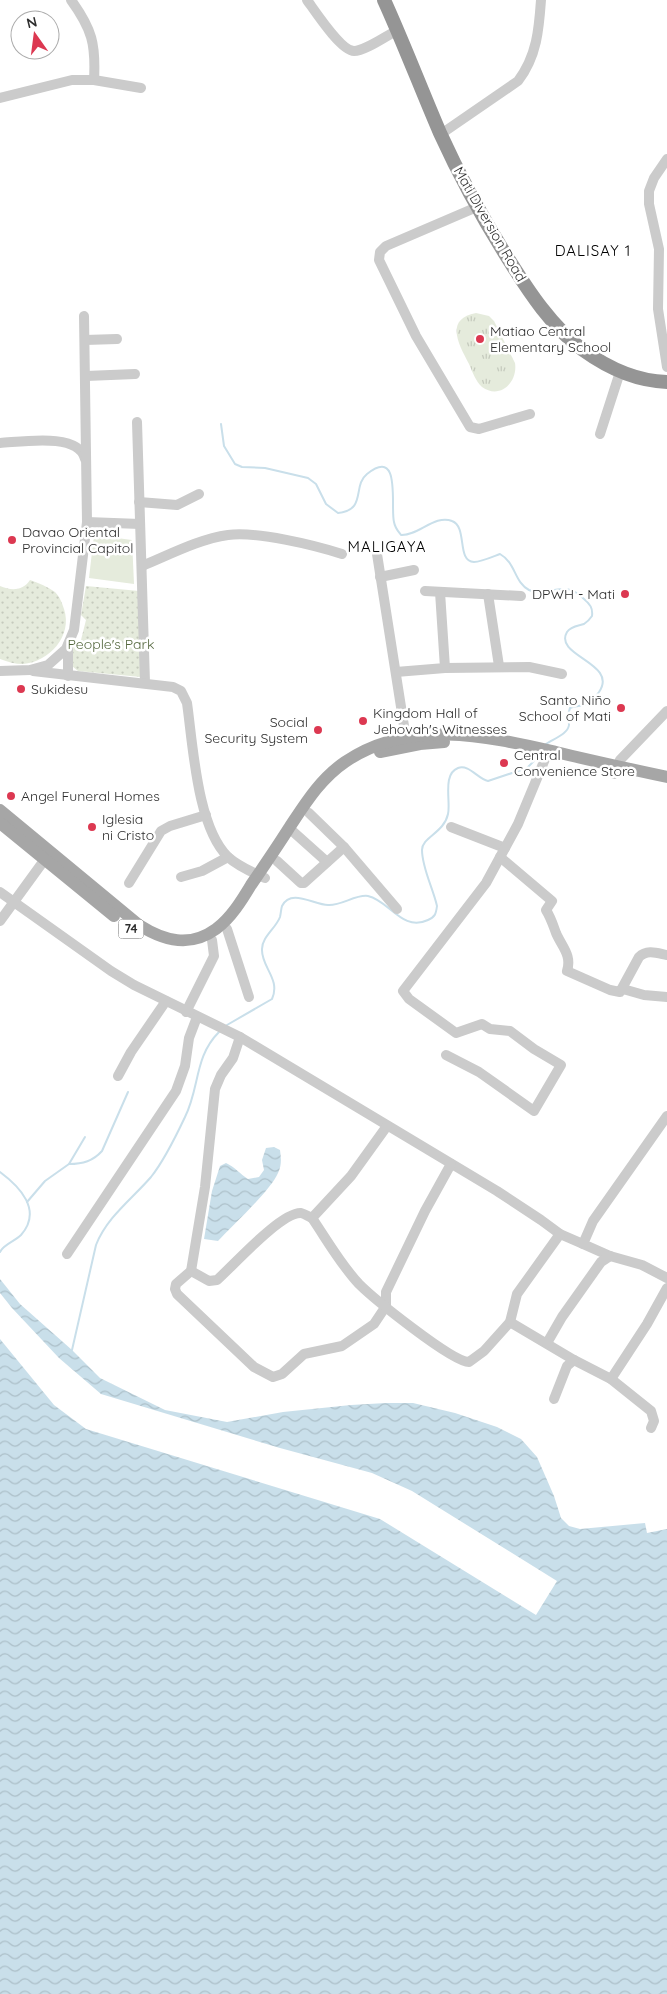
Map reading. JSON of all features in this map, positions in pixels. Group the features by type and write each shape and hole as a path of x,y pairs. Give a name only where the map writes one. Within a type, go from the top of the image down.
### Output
{"highway":[{"name":"Mati Diversion Road","path":"384,0 441,134 466,186 518,274 551,319 583,350 620,372 646,380 667,382"}],"main road":[{"name":"74","path":"0,810 134,932 152,943 177,948 189,947 212,940 227,929 246,906 261,876 277,861 316,788 365,750 443,734 474,736 616,770 667,786"},
{"name":"74","path":"407,742 464,743 494,747 545,758 667,777"},
{"name":"74","path":"0,823 48,855 139,925 155,935 177,941 197,938 216,929 229,916 261,876 292,831 309,813 341,770"}],"street":[{"path":"71,0 86,26 94,47 94,80"},
{"path":"307,0 331,32 348,49 353,51 366,47 396,30"},
{"path":"441,134 518,80 526,70 533,57 541,0"},
{"path":"0,98 72,80 94,80 141,88"},
{"path":"667,159 654,178 649,191 649,204 659,249 658,309 667,367"},
{"path":"477,207 386,246 380,252 379,260 412,329 470,427 479,429 530,414"},
{"path":"68,676 68,645 76,622 87,522 86,340 84,316"},
{"path":"86,340 117,339"},
{"path":"600,434 620,372"},
{"path":"86,376 135,374"},
{"path":"137,422 145,683"},
{"path":"0,443 55,440 72,444 81,450 86,462"},
{"path":"0,449 55,446 66,443"},
{"path":"140,502 177,505 199,494"},
{"path":"87,522 140,524"},
{"path":"142,566 211,539 244,534 342,554"},
{"path":"377,554 407,742"},
{"path":"380,577 414,570"},
{"path":"425,591 522,596"},
{"path":"440,592 445,668"},
{"path":"488,594 499,666"},
{"path":"30,670 52,662 68,645"},
{"path":"396,672 499,666 529,667 562,674"},
{"path":"0,671 30,670 68,676 145,683 173,687 181,691 187,703 198,781 206,815 214,837 228,857 261,876"},
{"path":"616,770 630,750 667,711"},
{"path":"446,1055 479,1072 534,1111 561,1065 534,1049 510,1031 490,1029 482,1024 456,1033 409,999 403,991 486,883 530,798 545,758"},
{"path":"309,813 344,847 398,909"},
{"path":"128,883 162,831 170,826 206,815"},
{"path":"452,827 505,848"},
{"path":"292,831 327,862"},
{"path":"277,861 302,883 344,847"},
{"path":"0,921 48,855"},
{"path":"181,877 202,871 228,857"},
{"path":"500,857 552,901 546,910 567,953 570,962 567,971 610,990 620,992 642,953 652,952 667,955"},
{"path":"0,892 111,971 186,1012 240,1038 515,1203 560,1234 610,1256 642,1265 667,1278"},
{"path":"227,929 249,997"},
{"path":"186,1012 214,956 212,940"},
{"path":"623,989 644,995 667,997"},
{"path":"118,1076 130,1052 166,1001"},
{"path":"67,1254 176,1091 185,1066 189,1038 198,1017"},
{"path":"240,1038 233,1058 221,1075 216,1089 204,1187 191,1270 176,1284 175,1289 177,1294 254,1367 273,1376 282,1374 304,1354 342,1346 374,1324 386,1306 386,1292 451,1164"},
{"path":"583,1244 593,1222 667,1116"},
{"path":"312,1218 351,1176 387,1126"},
{"path":"191,1270 209,1281 218,1280 277,1223 293,1215 303,1213 312,1218 348,1271 360,1285 414,1329 464,1362 474,1360 510,1322 517,1294 560,1234"},
{"path":"547,1343 562,1317 601,1262 610,1256"},
{"path":"611,1378 647,1324 667,1288"},
{"path":"510,1322 574,1360 611,1378 651,1411 654,1421 651,1428"},
{"path":"554,1399 566,1366 574,1360"}],"green space":[{"path":"476,313 489,316 494,321 515,363 514,377 501,390 489,390 480,385 458,341 457,327 460,321 466,316"},
{"path":"94,535 132,540 134,584 89,578"},
{"path":"30,580 49,588 58,596 64,609 65,629 57,646 50,653 33,662 14,663 0,659 0,586 16,589 24,586"},
{"name":"People's Park","path":"86,586 139,591 141,677 78,671 72,666 73,647 81,640 86,620 81,615"}],"water":[{"path":"274,1147 280,1150 281,1164 268,1189 218,1241 204,1239 212,1191 220,1166 226,1163 248,1179 259,1177 264,1170 262,1160 266,1148"},
{"path":"0,1279 20,1304 72,1350 100,1378 165,1410 227,1422 283,1412 351,1405 413,1403 455,1413 497,1427 521,1439 537,1457 554,1496 561,1518 569,1526 580,1529 645,1523 647,1533 667,1529 667,1994 0,1994 0,1339 54,1405 86,1429 380,1519 536,1615 557,1581 412,1491 372,1473 280,1448 101,1394 59,1358 12,1308 0,1293"}],"waterway":[{"path":"221,424 224,446 235,464 242,467 265,468 308,478 316,484 326,504 338,513 347,511 356,503 360,485 367,474 378,467 385,468 390,473 392,482 394,524 401,535 414,532 439,520 452,521 457,524 460,530 463,550 469,560 474,562 480,561 500,554 509,562 524,587 529,590 536,592 569,590 586,601 591,608 592,616 584,624 569,630 565,640 576,654 594,667 600,674 603,682 599,692 591,701 584,705 570,708 568,728 563,734 546,744"},
{"path":"227,1025 272,999 274,992 273,979 264,962 262,949 267,937 278,921 282,906 286,901 291,898 297,898 333,905 368,896 376,899 403,919 411,922 419,923 430,919 435,915 437,906 422,857 422,850 426,842 446,820 449,809 448,789 450,776 453,771 462,767 466,768 488,781 527,768 534,761"},
{"path":"72,1350 96,1245 113,1217 151,1177 165,1156 190,1106 205,1052 219,1032"},
{"path":"69,1164 87,1161 102,1151 128,1092"},
{"path":"27,1202 45,1181 69,1164 85,1137"},
{"path":"0,1172 21,1191 26,1199 30,1217 21,1235 0,1252"}],"place":[{"name":"Matiao Central Elementary School","path":"480,339"},
{"name":"Davao Oriental Provincial Capitol","path":"12,540"},
{"name":"DPWH - Mati","path":"625,594"},
{"name":"Sukidesu","path":"21,689"},
{"name":"Santo Niño School of Mati","path":"621,708"},
{"name":"Kingdom Hall of Jehovah's Witnesses","path":"363,721"},
{"name":"Social Security System","path":"318,730"},
{"name":"Central Convenience Store","path":"504,763"},
{"name":"Angel Funeral Homes","path":"11,796"},
{"name":"Iglesia ni Cristo","path":"92,827"}],"district":[{"name":"DALISAY 1","path":"593,251"},
{"name":"MALIGAYA","path":"387,547"}]}
